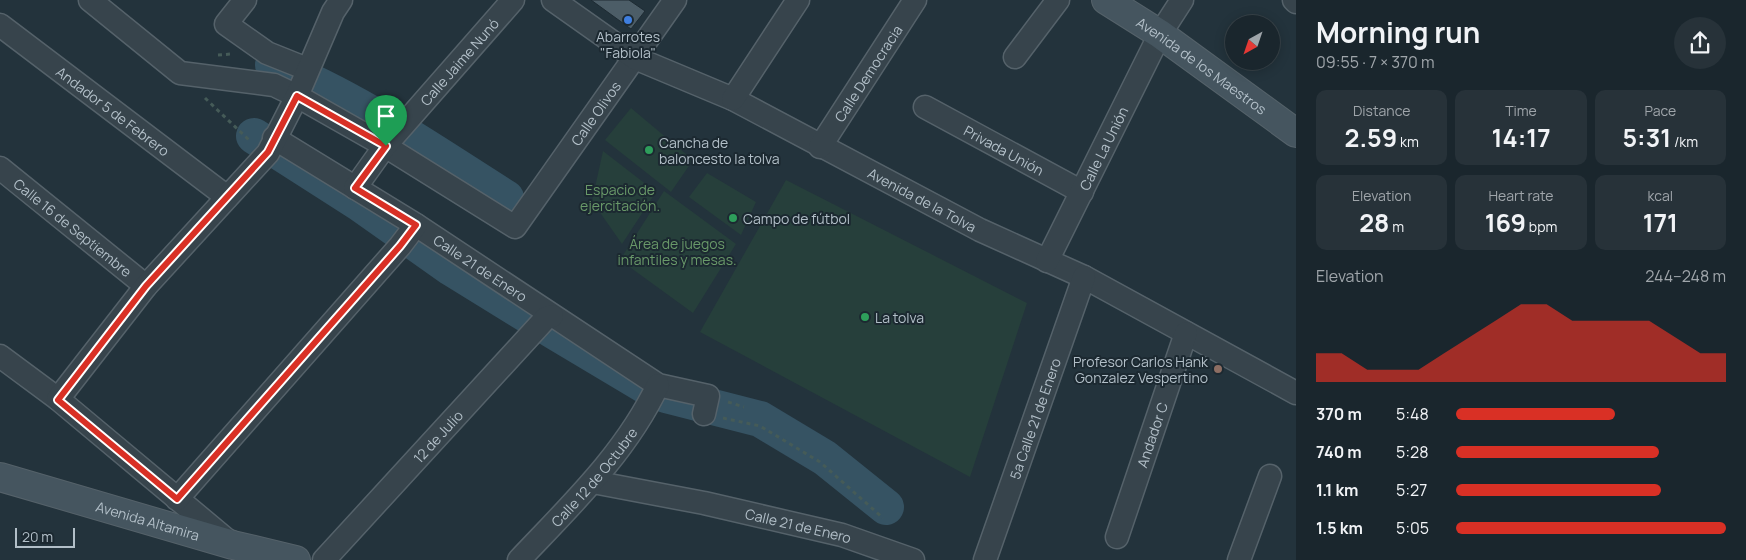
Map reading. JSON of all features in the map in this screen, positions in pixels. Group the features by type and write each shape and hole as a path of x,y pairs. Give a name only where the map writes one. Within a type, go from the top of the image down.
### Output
{"street":[{"path":"90,0 156,49 183,66 274,85 303,80"},
{"path":"110,0 156,49"},
{"path":"245,0 226,24 303,80 395,136"},
{"path":"58,400 146,286 227,197 271,145 303,80 333,12 341,0"},
{"name":"Calle Jaime Nunó","path":"355,188 395,136 513,0"},
{"name":"Avenida de la Tolva","path":"553,0 635,58 733,99 820,147 980,230 1084,277 1296,393"},
{"name":"Calle Olivos","path":"395,136 515,227 675,0"},
{"path":"733,99 798,0"},
{"name":"Calle Democracia","path":"820,147 915,0"},
{"path":"1015,57 1058,0"},
{"name":"Avenida de los Maestros","path":"1106,0 1160,34 1296,133"},
{"name":"Calle La Unión","path":"1047,261 1160,34 1182,0"},
{"name":"Andador 5 de Febrero","path":"0,25 227,197"},
{"name":"Privada Unión","path":"925,107 1082,192"},
{"name":"Calle 21 de Enero","path":"271,145 355,188 416,225 544,321 658,385"},
{"name":"Calle 16 de Septiembre","path":"0,168 146,286"},
{"path":"177,499 400,246 416,225"},
{"name":"5a Calle 21 de Enero","path":"985,560 1084,277"},
{"name":"12 de Julio","path":"324,560 544,321"},
{"name":"Andador C","path":"1117,537 1186,333"},
{"path":"0,356 58,400 233,545"},
{"path":"658,385 706,405"},
{"name":"Calle 12 de Octubre","path":"519,560 593,482 646,410 658,385"},
{"path":"1239,560 1270,476"},
{"name":"Avenida Altamira","path":"0,477 233,545 296,560"},
{"name":"Calle 21 de Enero","path":"593,482 704,503 842,535 913,560"}],"path":[{"path":"267,53 228,54 183,66 251,142 271,145"},
{"path":"706,405 760,426 820,462 883,518"}],"green space":[{"name":"Cancha de baloncesto la tolva","path":"631,108 693,160 671,192 605,140"},
{"name":"Espacio de ejercitación.","path":"603,151 656,192 622,244 592,201"},
{"name":"Campo de fútbol","path":"707,173 756,202 741,235 689,197"},
{"name":"La tolva","path":"786,180 1027,303 970,477 700,332"},
{"name":"Área de juegos infantiles y mesas.","path":"664,191 736,244 693,313 620,260"}],"building":[{"name":"Abarrotes \"Fabiola\"","path":"591,0 629,0 645,11 631,29"}],"waterway":[{"path":"273,65 304,78 363,109 506,198"},
{"path":"254,136 359,203 451,268 644,385 666,395 760,419 825,458 886,507"}],"place":[{"name":"Abarrotes \"Fabiola\"","path":"628,20"},
{"name":"Cancha de baloncesto la tolva","path":"649,150"},
{"name":"Campo de fútbol","path":"733,218"},
{"name":"La tolva","path":"865,317"},
{"name":"Profesor Carlos Hank Gonzalez Vespertino","path":"1218,369"}],"route":[{"path":"297,96 386,146 355,188 416,225 400,246 177,499 58,400 146,286 268,152 297,96"}]}
